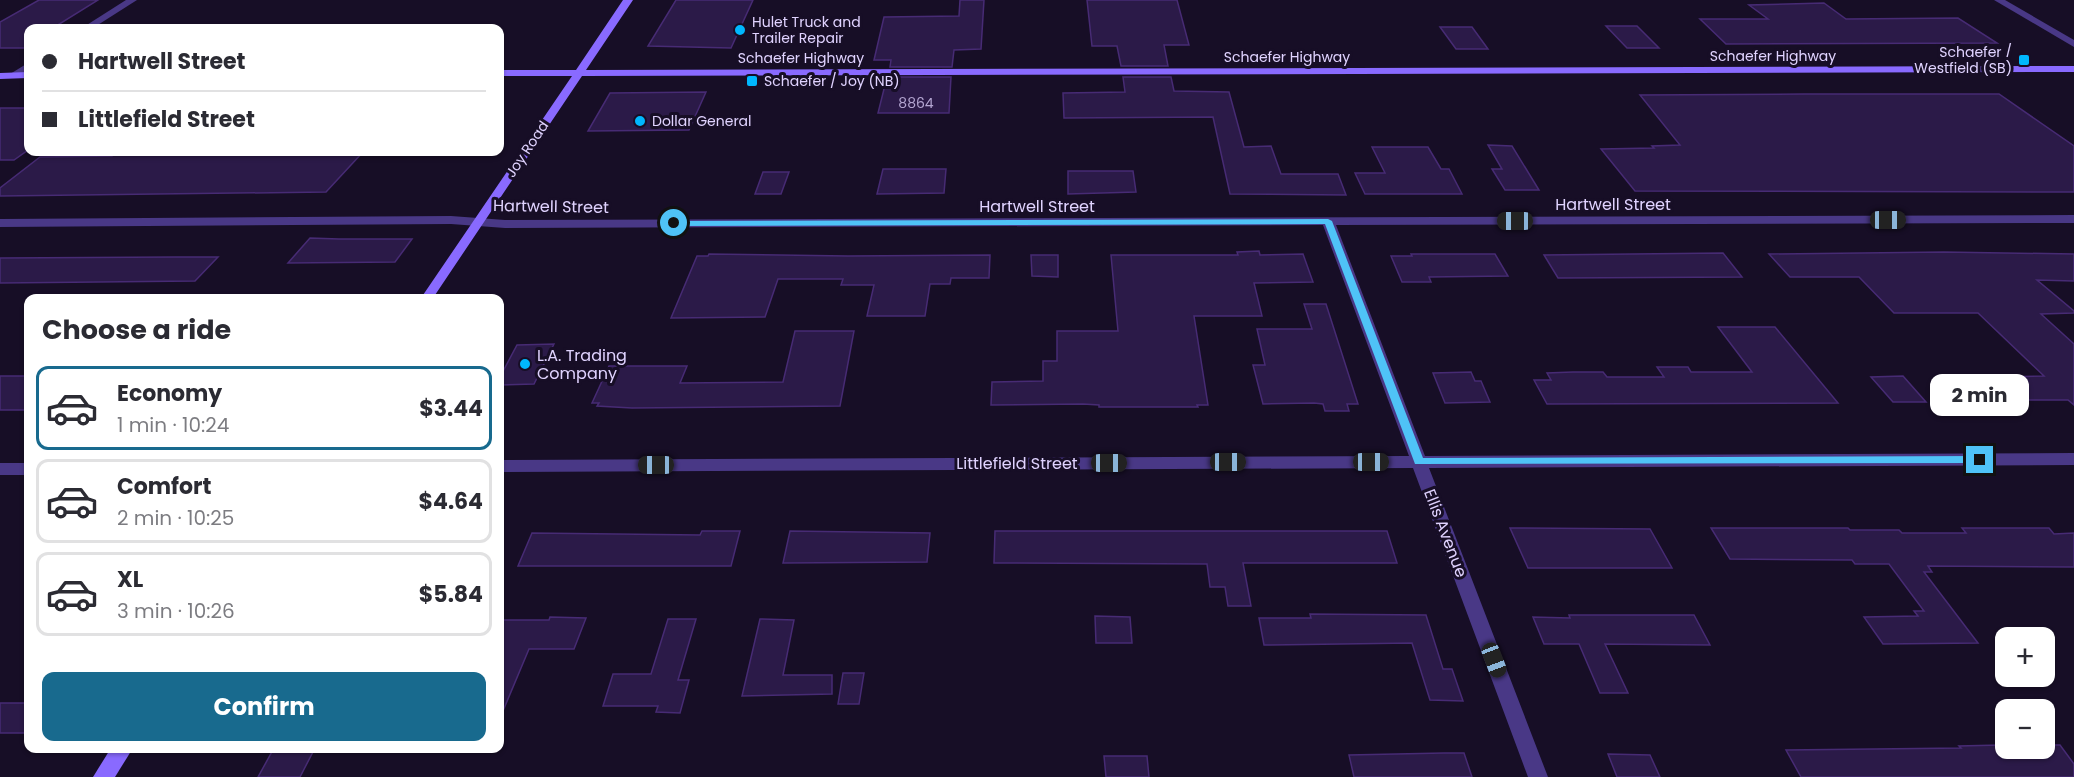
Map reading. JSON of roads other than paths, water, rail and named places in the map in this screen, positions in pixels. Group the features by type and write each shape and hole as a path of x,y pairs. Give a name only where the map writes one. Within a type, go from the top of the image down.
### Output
{"main road":[{"name":"Joy Road","path":"430,294 628,0"},
{"name":"Schaefer Highway","path":"504,73 2074,69"},
{"path":"0,76 24,75"},
{"path":"104,777 120,753"}],"street":[{"path":"93,24 132,0"},
{"path":"1999,0 2074,44"},
{"path":"14,76 24,69"},
{"name":"Hartwell Street","path":"0,223 451,220 529,224 2074,219"},
{"name":"Ellis Avenue","path":"1328,221 1538,777"},
{"name":"Littlefield Street","path":"504,466 2074,459"},
{"path":"0,469 24,469"}],"place":[{"name":"Hulet Truck and Trailer Repair","path":"740,30"},
{"name":"Schaefer / Westfield (SB)","path":"2024,60"},
{"name":"Schaefer / Joy (NB)","path":"752,81"},
{"name":"Dollar General","path":"640,121"},
{"name":"L.A. Trading Company","path":"525,364"}]}
